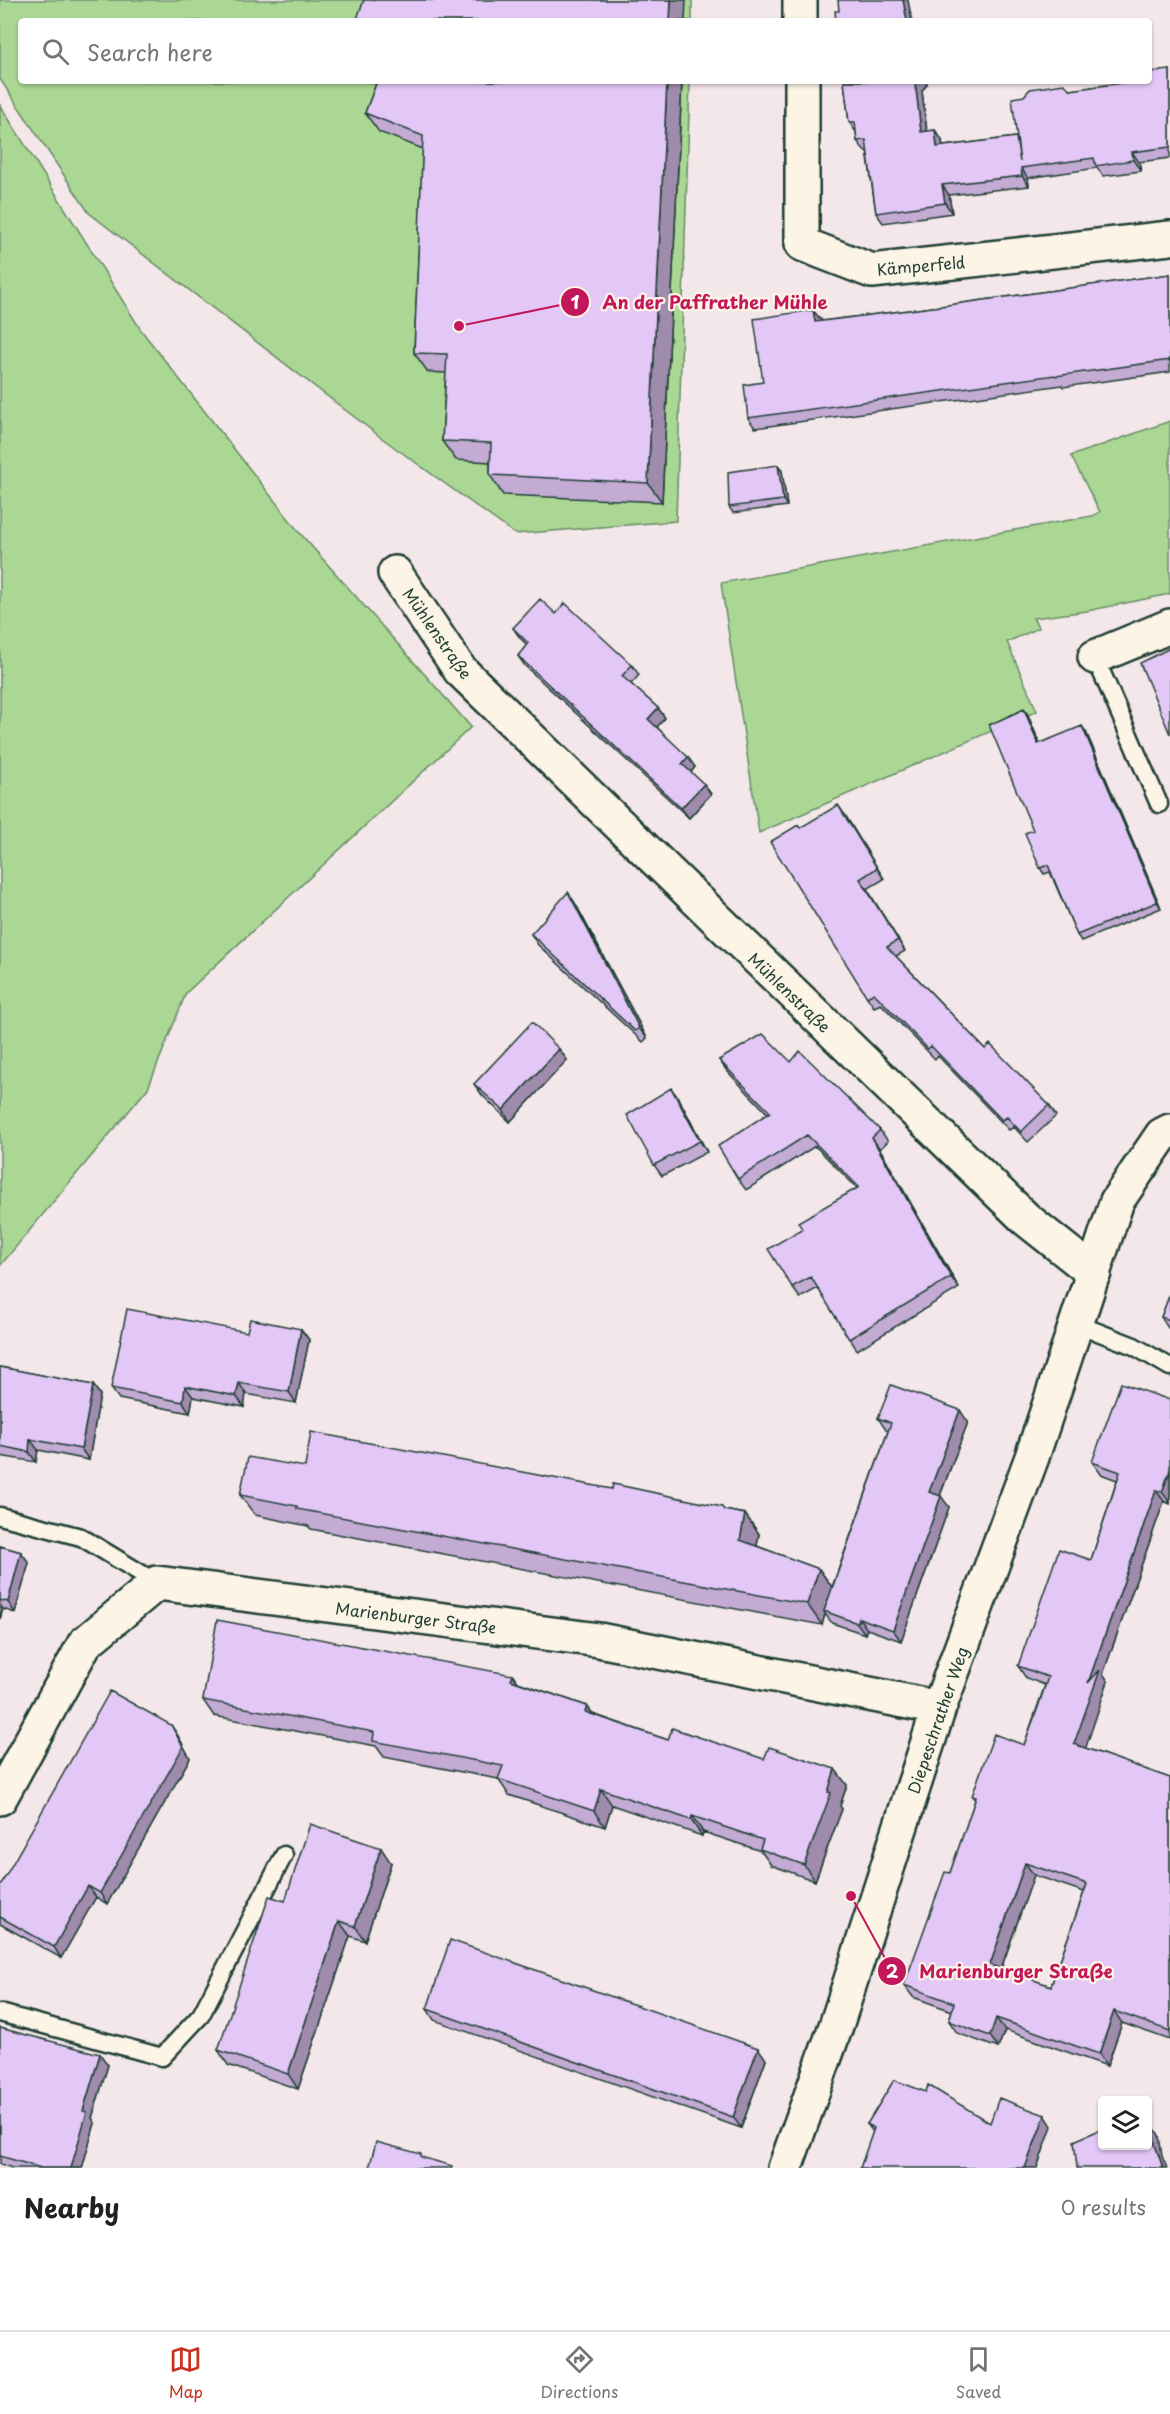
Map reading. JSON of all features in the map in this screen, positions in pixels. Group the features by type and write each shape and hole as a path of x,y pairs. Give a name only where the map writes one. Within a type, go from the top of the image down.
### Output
{"street":[{"path":"800,0 800,18"},
{"name":"Kämperfeld","path":"802,84 802,244 872,271 1170,238"},
{"name":"Mühlenstraße","path":"395,573 460,670 1026,1219 1094,1273"},
{"path":"1095,657 1170,626"},
{"path":"1094,1273 1117,1201 1162,1135 1170,1131"},
{"name":"Diepeschrather Weg","path":"785,2168 836,2026 939,1708 1032,1457 1094,1273"},
{"path":"0,1798 85,1643 157,1583"},
{"name":"Marienburger Straße","path":"157,1583 599,1640 939,1708"}],"lane":[{"path":"1095,657 1159,804"},
{"path":"1077,1324 1134,1346 1170,1367"},
{"path":"0,1516 81,1537 157,1583"},
{"path":"0,2013 162,2057 201,2015 284,1855"}],"green space":[{"path":"0,0 692,0 692,18 18,18 18,84 690,84 676,521 515,534 383,439 89,213 0,79"},
{"path":"0,105 141,330 299,532 471,727 186,993 148,1088 0,1266"},
{"path":"1170,421 1170,594 1087,611 1033,618 1039,628 1007,642 1037,711 759,833 721,583 1092,516 1100,512 1071,456"}],"building":[{"path":"364,0 671,0 670,18 357,18"},
{"path":"838,0 903,0 906,18 836,18 835,11 839,11"},
{"path":"1170,70 1170,147 1132,152 1133,160 1096,166 1094,158 1021,168 1022,176 942,185 945,203 876,213 866,140 857,141 855,122 849,122 844,84 915,84 921,132 935,130 937,147 1016,137 1020,162 1012,98 1024,96 1030,89 1064,84 1071,90 1114,84 1152,84 1152,72"},
{"path":"376,84 667,84 648,483 490,475 491,443 442,441 447,354 414,353 423,136 365,113"},
{"path":"1170,274 1170,360 748,418 744,385 763,382 754,319 813,310 815,322"},
{"path":"778,465 783,500 729,507 728,472"},
{"path":"540,599 556,614 565,603 632,665 622,676 658,708 648,719 688,757 682,764 704,784 681,808 518,656 528,643 513,628"},
{"path":"1170,648 1170,734 1140,663"},
{"path":"1024,709 1038,744 1082,726 1157,902 1077,935 1048,865 1040,868 1025,833 1033,830 989,725"},
{"path":"838,805 877,868 860,879 898,940 887,947 985,1049 990,1044 1049,1105 1021,1132 1007,1117 1002,1120 931,1046 928,1049 874,993 867,997 770,842 798,825 800,828"},
{"path":"568,892 639,1028 635,1031 531,934"},
{"path":"532,1022 559,1049 503,1110 474,1084"},
{"path":"763,1034 791,1062 800,1051 880,1130 872,1138 951,1277 849,1339 811,1277 792,1287 768,1249 802,1229 798,1222 859,1187 807,1135 738,1179 718,1146 770,1112 719,1060"},
{"path":"671,1088 700,1141 654,1165 627,1115"},
{"path":"1170,1294 1170,1320 1161,1317"},
{"path":"127,1309 247,1332 250,1319 301,1329 289,1392 239,1383 236,1396 185,1386 183,1402 111,1388"},
{"path":"0,1367 93,1385 81,1449 30,1439 29,1452 0,1446"},
{"path":"1121,1383 1170,1400 1170,1470 1162,1492 1156,1490 1088,1683 1100,1670 1074,1744 1170,1778 1170,2031 1114,2011 1099,2054 996,2018 990,2036 949,2021 954,2003 904,1985 945,1872 950,1873 976,1797 972,1796 994,1734 1024,1745 1037,1710 1048,1677 1018,1666 1059,1549 1091,1560 1120,1472 1092,1462","holes":["1025,1863 1087,1884 1051,1986 990,1965"]},
{"path":"891,1385 960,1410 929,1492 941,1496 893,1630 859,1618 857,1623 824,1611 891,1423 878,1418"},
{"path":"311,1432 612,1489 613,1484 722,1507 724,1510 745,1514 740,1540 819,1569 807,1604 297,1509 297,1506 240,1495 248,1457 305,1467"},
{"path":"0,1546 21,1552 8,1602 0,1600"},
{"path":"217,1620 513,1675 511,1680 587,1706 585,1712 668,1740 672,1728 764,1759 769,1747 835,1769 828,1792 831,1793 804,1865 760,1849 763,1840 692,1816 691,1820 601,1789 594,1811 498,1779 503,1766 373,1741 374,1732 203,1700"},
{"path":"110,1691 171,1725 183,1747 100,1893 88,1886 54,1947 0,1917 0,1886"},
{"path":"310,1824 381,1848 355,1926 339,1921 288,2074 218,2050 269,1896 285,1901"},
{"path":"450,1940 758,2048 733,2117 427,2009"},
{"path":"0,2028 100,2054 83,2111 87,2112 71,2168 41,2168 0,2156"},
{"path":"894,2080 926,2092 928,2085 990,2123 999,2098 1045,2115 1025,2168 860,2168 874,2128 867,2124"},
{"path":"1152,2128 1163,2168 1077,2168 1074,2141 1098,2131 1098,2150 1152,2150"},
{"path":"376,2142 421,2154 421,2157 452,2166 451,2168 369,2168"}],"place":[{"name":"An der Paffrather Mühle","path":"459,326"},
{"name":"Marienburger Straße","path":"851,1896"}]}
